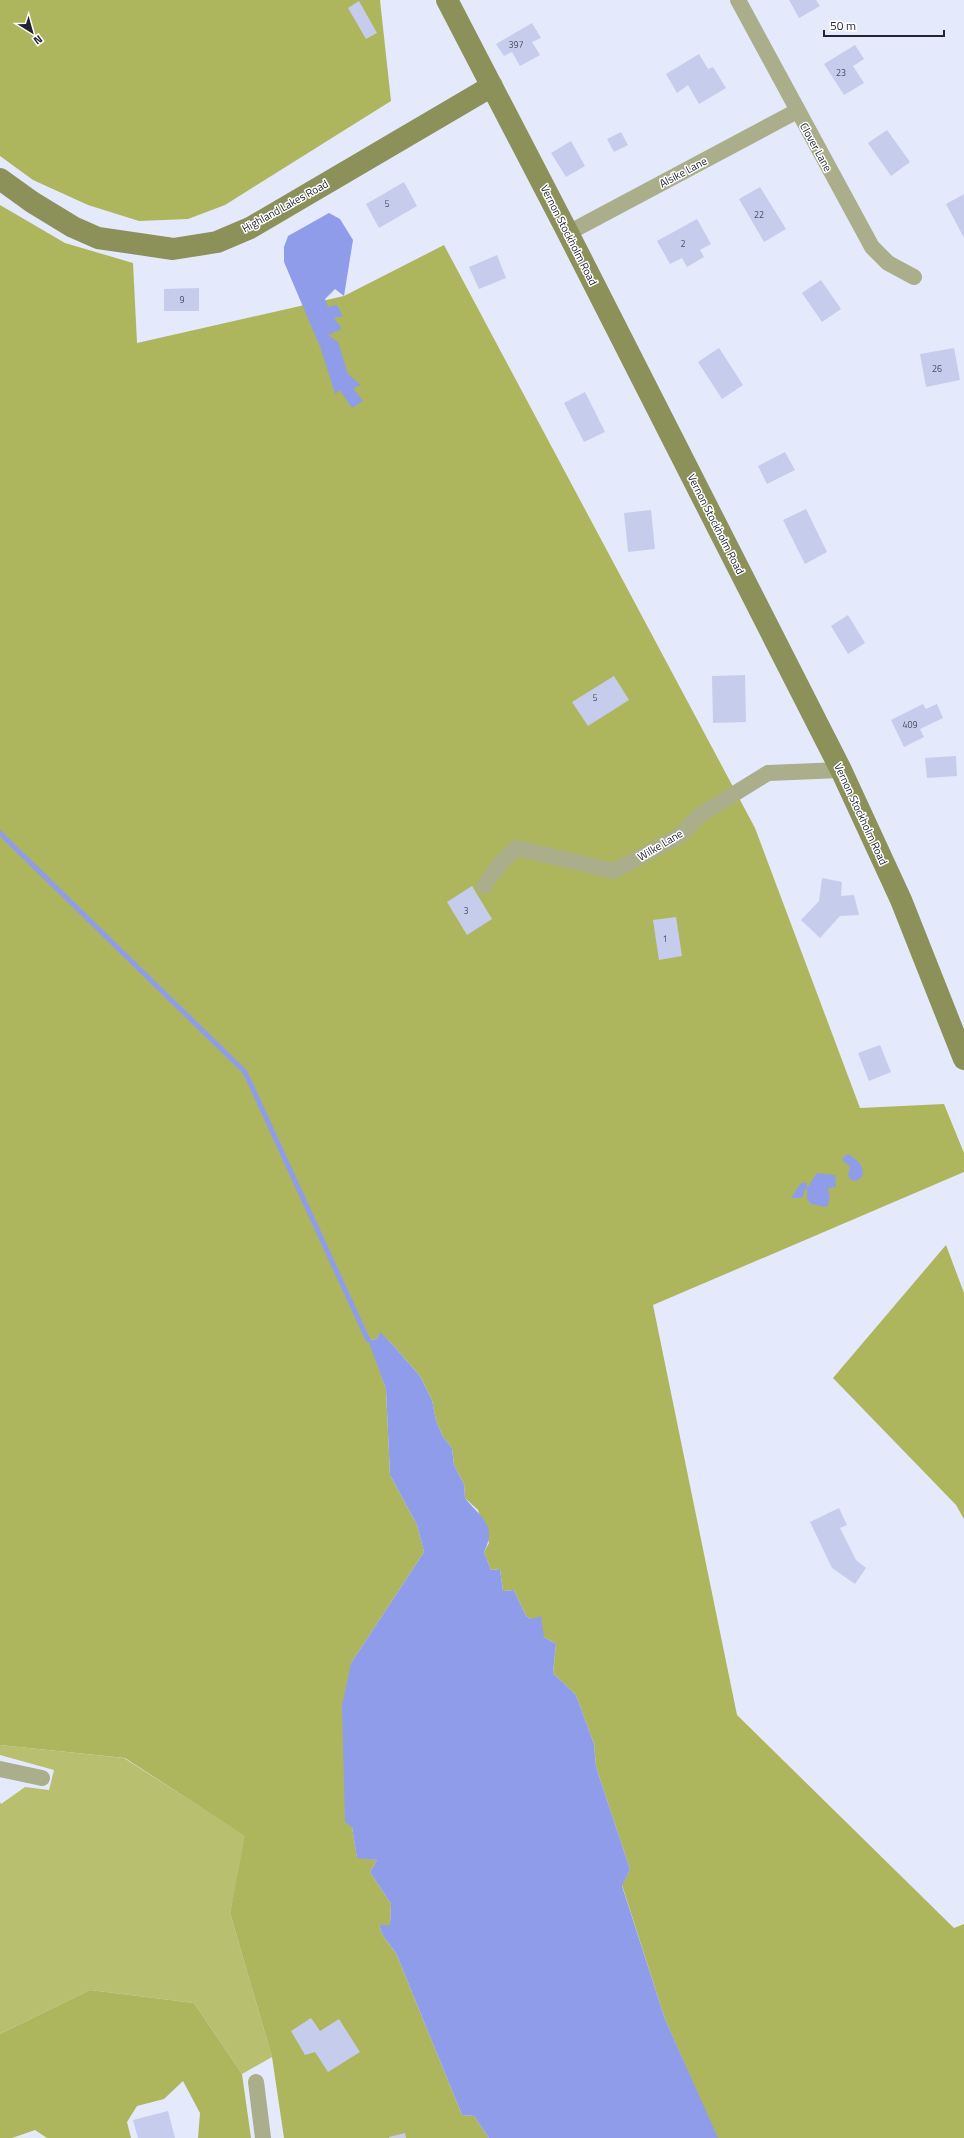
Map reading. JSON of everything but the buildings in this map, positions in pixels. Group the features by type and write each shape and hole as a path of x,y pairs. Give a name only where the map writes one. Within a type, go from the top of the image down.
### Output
{"main road":[{"name":"Vernon Stockholm Road","path":"447,0 568,233 841,770 901,900 964,1059"},
{"name":"Highland Lakes Road","path":"0,179 32,202 73,228 98,238 173,249 217,242 250,228 492,86"}],"street":[{"name":"Clover Lane","path":"738,0 797,112 872,247 888,263 914,277"},
{"name":"Alsike Lane","path":"568,233 797,112"},
{"name":"Wilke Lane","path":"484,886 498,866 516,848 614,871 679,836 700,815 768,773 841,770"},
{"path":"0,1769 42,1778"},
{"path":"256,2082 263,2138"}],"green space":[{"path":"0,0 380,0 391,101 225,205 188,219 139,221 88,205 33,180 0,156"},
{"path":"0,205 65,243 133,263 137,343 344,296 444,245 755,828 860,1108 944,1104 964,1153 964,1172 653,1305 737,1715 954,1928 964,1924 964,2138 717,2138 665,2019 622,1885 630,1869 596,1767 594,1744 576,1695 553,1673 556,1644 544,1637 531,1619 526,1616 514,1590 503,1591 500,1569 491,1570 484,1552 489,1543 478,1510 465,1498 464,1484 454,1465 452,1448 443,1437 436,1420 432,1400 420,1376 392,1344 380,1333 377,1339 369,1340 386,1389 390,1475 417,1525 424,1552 351,1663 352,1827 357,1857 377,1860 370,1872 391,1904 390,1925 379,1925 383,1936 396,1953 462,2115 474,2116 489,2138 284,2138 272,2057 230,1913 245,1836 125,1758 0,1745"},
{"path":"946,1245 964,1293 964,1519 956,1505 833,1378"},
{"path":"0,1745 124,1758 246,1836 230,1913 272,2057 242,2074 194,2003 90,1990 0,2034 0,1802 1,1804 25,1787 49,1790 54,1770 0,1755"},
{"path":"90,1990 194,2003 242,2074 251,2138 198,2138 200,2113 183,2081 164,2099 137,2106 127,2122 131,2138 47,2138 35,2130 12,2138 0,2138 0,2034"}],"water":[{"path":"329,213 340,219 353,240 344,296 335,289 325,299 328,307 337,305 343,316 334,318 342,329 328,335 338,342 348,374 361,385 353,388 363,401 352,408 340,390 335,394 321,349 284,262 284,247 288,236"},
{"path":"848,1154 860,1163 862,1169 862,1177 856,1181 851,1180 848,1176 850,1166 844,1162 842,1158"},
{"path":"817,1173 835,1175 836,1187 828,1188 830,1198 827,1207 811,1204 807,1199 807,1189 805,1189 802,1198 791,1198 801,1183 806,1183 807,1188"},
{"path":"380,1332 420,1376 432,1400 436,1420 443,1437 452,1448 454,1465 464,1484 465,1498 481,1516 488,1528 488,1543 484,1552 491,1570 500,1569 503,1591 514,1590 526,1616 531,1619 541,1616 544,1637 556,1644 553,1673 576,1695 594,1744 596,1767 630,1869 622,1886 665,2019 718,2138 489,2138 474,2116 462,2115 396,1953 383,1936 379,1925 390,1925 391,1904 370,1872 377,1860 357,1858 352,1827 345,1822 342,1705 351,1663 424,1552 417,1525 390,1475 386,1389 368,1340 377,1339"}],"waterway":[{"path":"0,833 245,1072 368,1340"}]}
